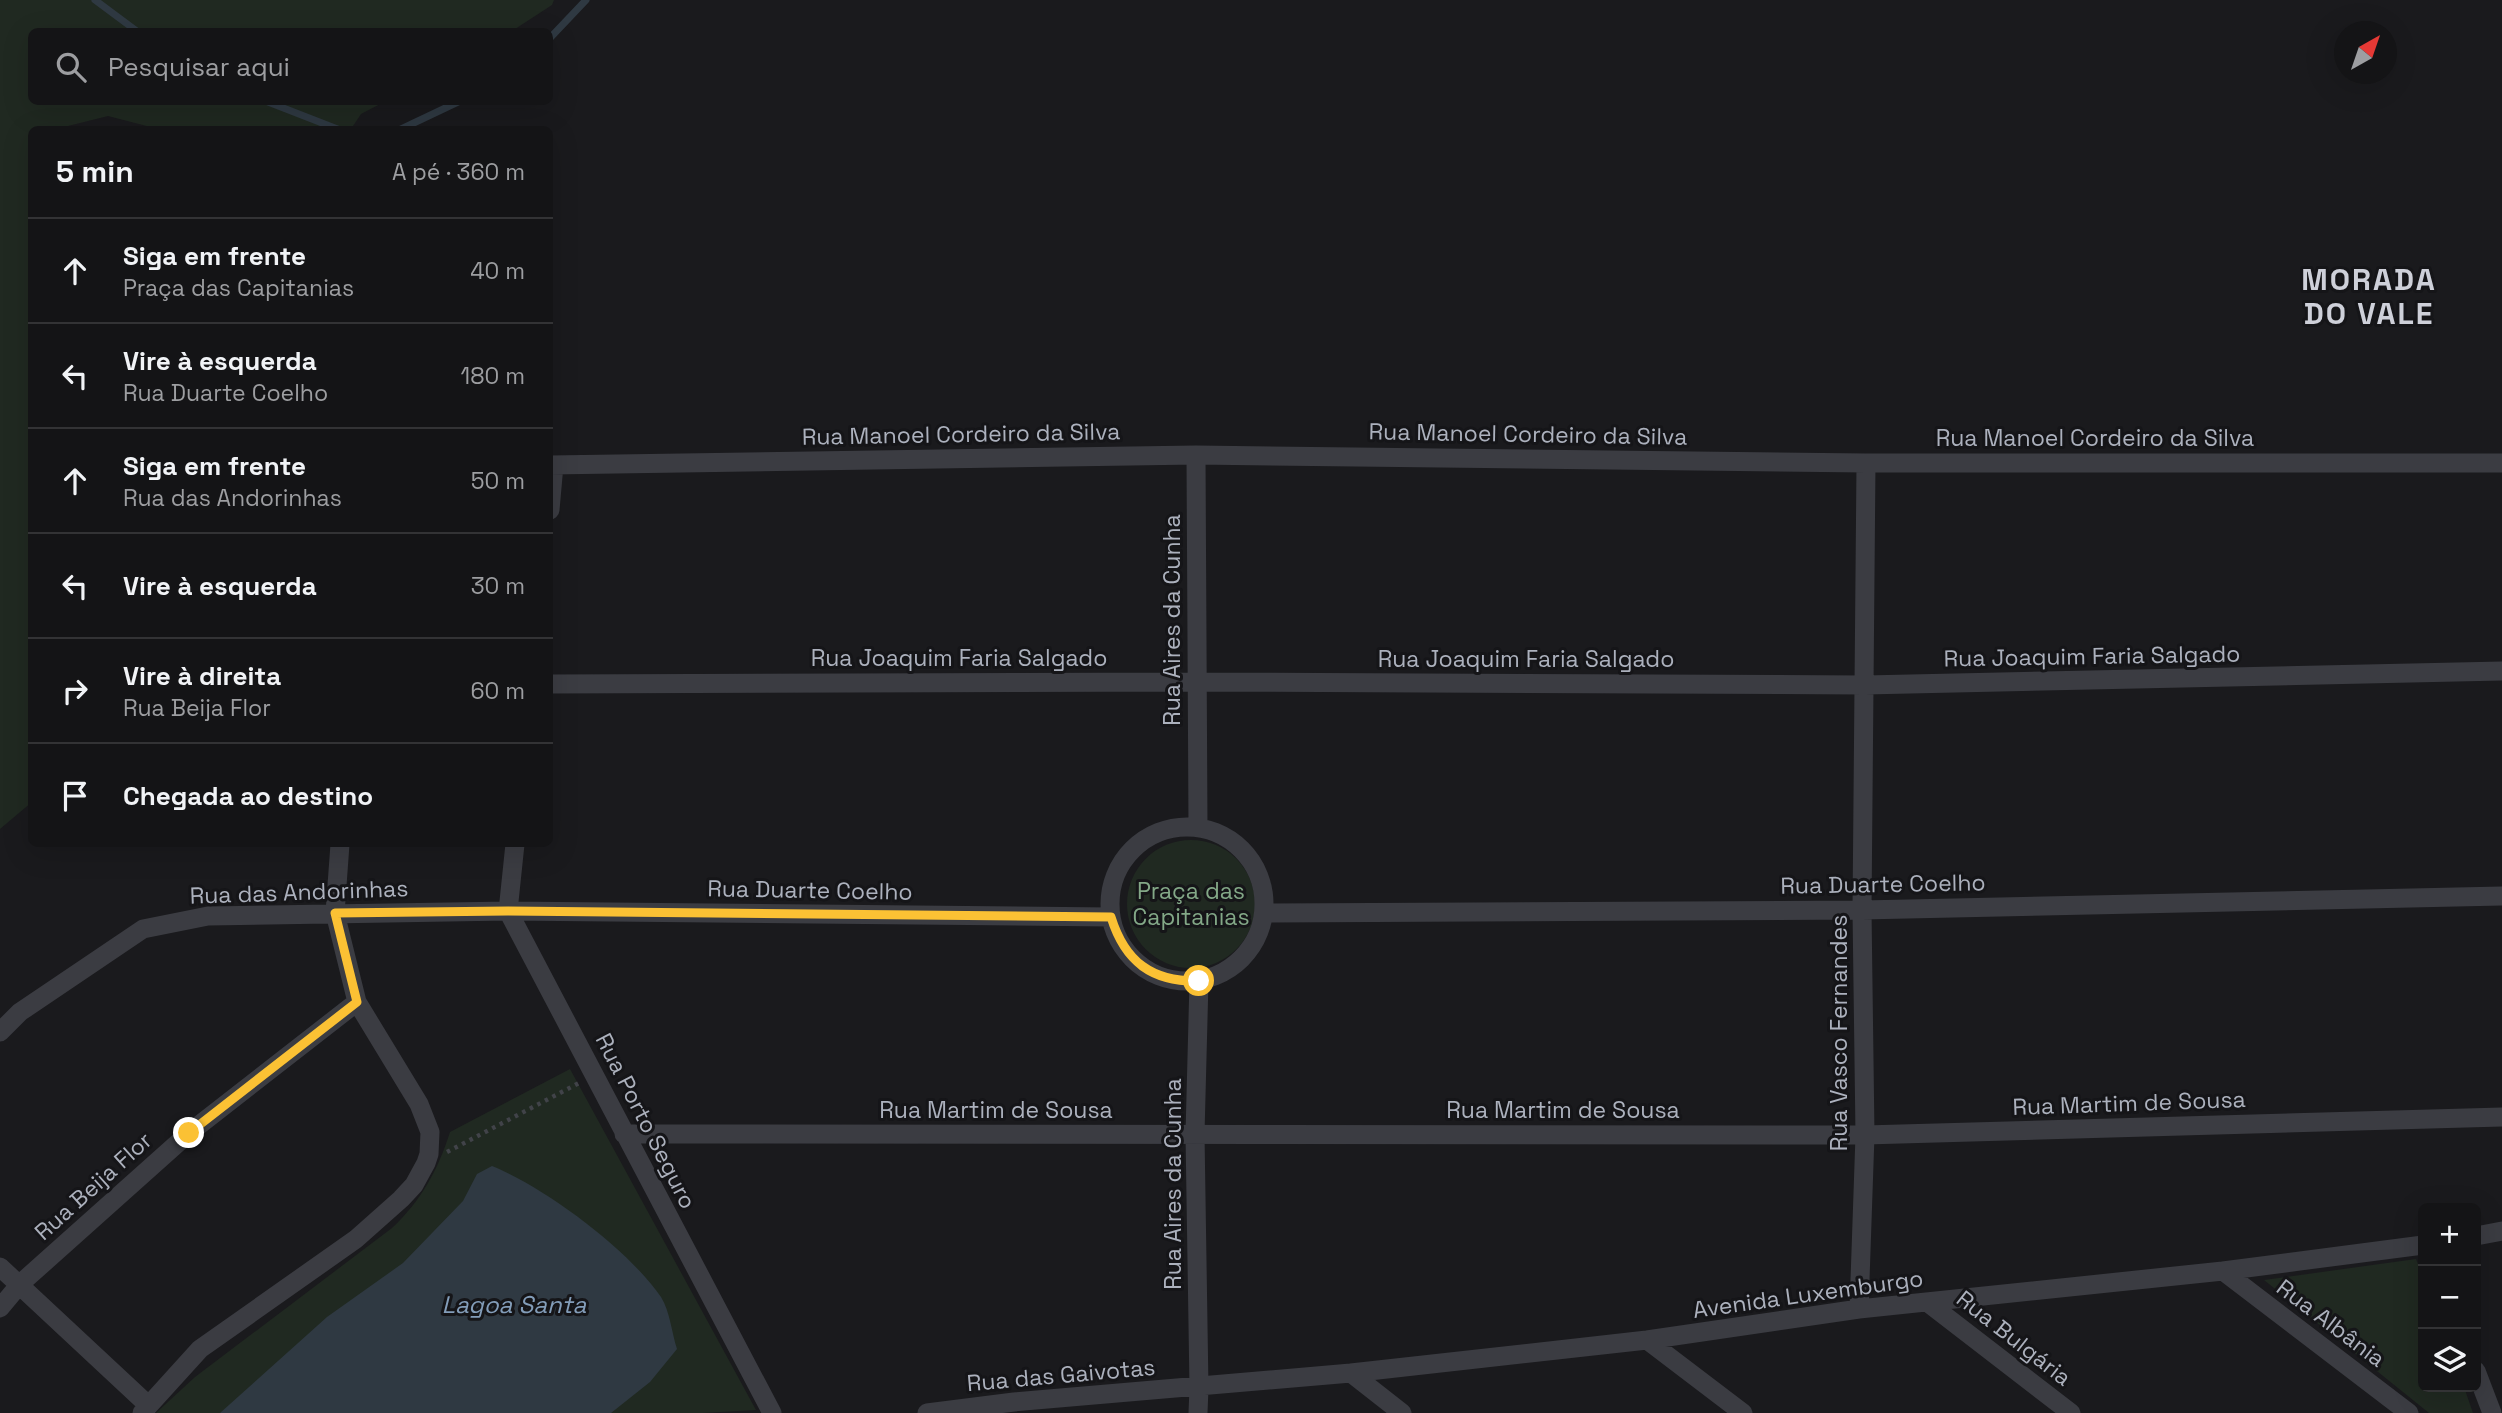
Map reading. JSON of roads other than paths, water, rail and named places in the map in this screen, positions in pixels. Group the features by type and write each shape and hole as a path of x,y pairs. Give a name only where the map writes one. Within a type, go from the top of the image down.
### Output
{"street":[{"name":"Rua Manoel Cordeiro da Silva","path":"553,465 1196,455 1866,463 2502,463"},
{"name":"Rua Aires da Cunha","path":"1196,455 1198,827"},
{"name":"Rua Vasco Fernandes","path":"1859,1309 1866,1135 1862,910 1866,463"},
{"name":"Rua Joaquim Faria Salgado","path":"553,684 1196,682 1865,685 2502,671"},
{"path":"1198,827 1227,837 1249,857 1262,884 1265,913 1258,937 1244,958 1223,973 1199,981 1165,978 1136,961 1116,933 1111,917 1111,888 1122,861 1143,840 1169,828 1198,827"},
{"path":"0,1267 145,1409 200,1349 365,1231 414,1185 429,1154 429,1132 419,1104 357,1002 335,913 340,847"},
{"path":"508,911 515,847"},
{"name":"Rua Duarte Coelho","path":"1265,913 1862,910 2502,896"},
{"name":"Rua Duarte Coelho","path":"508,911 1111,917"},
{"name":"Rua das Andorinhas","path":"0,1032 20,1012 143,929 208,916 508,911"},
{"name":"Rua Porto Seguro","path":"508,911 772,1413"},
{"name":"Rua Aires da Cunha","path":"1198,1413 1195,1134 1199,981"},
{"name":"Rua Beija Flor","path":"0,1308 20,1284 189,1133 357,1002"},
{"name":"Rua Martim de Sousa","path":"624,1134 1866,1135 2502,1117"},
{"path":"2481,1235 2502,1231"},
{"name":"Avenida Luxemburgo","path":"1199,1388 1647,1340 1859,1309 2224,1271 2418,1246"},
{"name":"Rua Albânia","path":"2224,1271 2409,1413"},
{"name":"Rua Bulgária","path":"1927,1302 2071,1413"},
{"path":"1647,1340 1742,1413"},
{"path":"1350,1373 1402,1413"},
{"path":"2481,1384 2492,1413"},
{"name":"Rua das Gaivotas","path":"927,1413 1012,1408 1199,1388"}],"water":[{"name":"Lagoa Santa","path":"492,1166 561,1204 628,1259 661,1297 677,1349 650,1382 611,1413 220,1413 327,1317 403,1263 463,1201 477,1174"}],"waterway":[{"path":"95,0 133,28"},
{"path":"553,35 586,0"},
{"path":"276,105 330,126"},
{"path":"407,126 452,105"}],"district":[{"name":"MORADA DO VALE","path":"2369,297"}],"park label":[{"name":"Praça das Capitanias","path":"1191,904"}]}
